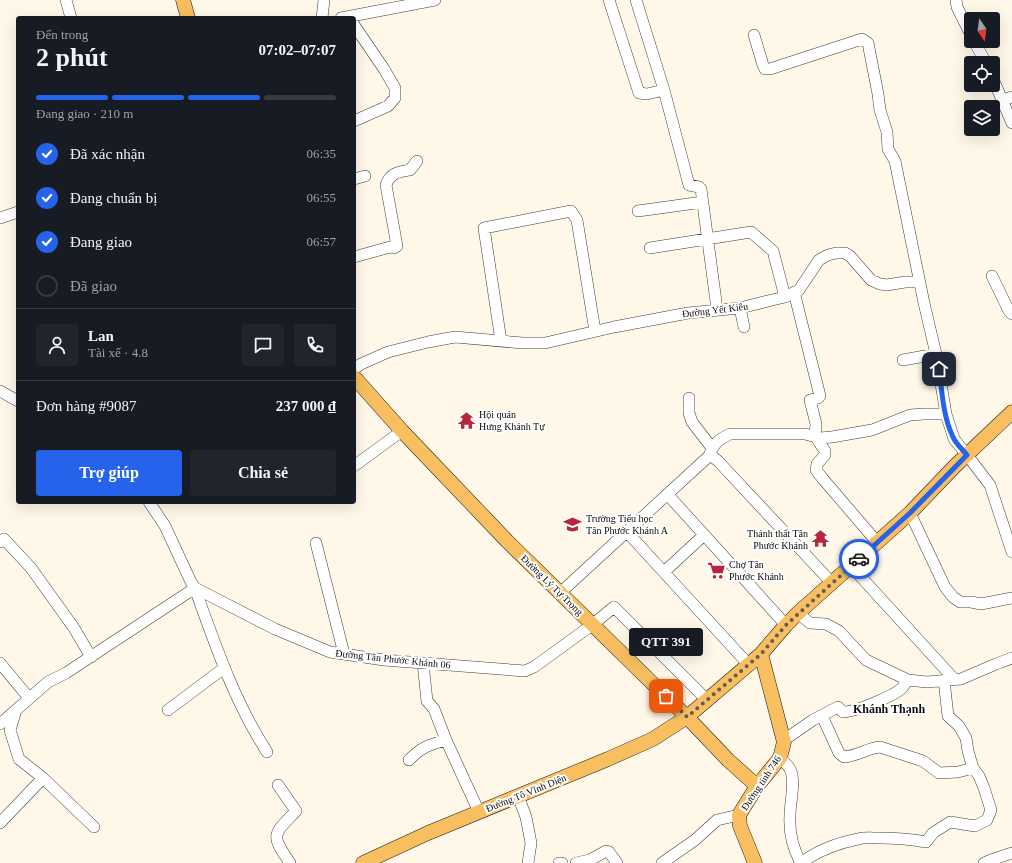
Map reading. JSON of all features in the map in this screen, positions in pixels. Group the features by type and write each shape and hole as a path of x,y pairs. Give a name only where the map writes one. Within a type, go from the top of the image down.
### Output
{"main road":[{"path":"183,0 187,16"},
{"name":"Đường Lý Tự Trọng","path":"356,379 402,431 507,541 687,717 728,760 757,786"},
{"path":"687,717 761,654 798,613 910,513 1012,412"},
{"name":"Đường tỉnh 746","path":"755,863 740,826 739,815 757,786 780,758 784,740 761,654"},
{"name":"Đường Tô Vĩnh Diện","path":"363,863 428,833 640,745 687,717"}],"street":[{"path":"66,0 70,16"},
{"path":"322,16 324,0"},
{"path":"356,17 435,0"},
{"path":"609,0 639,93 647,94 664,90"},
{"path":"636,0 664,90 689,185 699,187 703,202 717,309"},
{"path":"956,0 957,7 964,21"},
{"path":"356,30 384,69 395,88 395,98 388,106 356,120"},
{"path":"754,35 763,65 765,68 770,69 862,39 868,43 880,110 888,132 888,149 895,160 919,282 936,354 946,414 954,439 990,485 1012,552"},
{"path":"1000,88 1007,98 1012,123"},
{"path":"356,256 398,246 386,186 389,179 398,172 410,170 417,161"},
{"path":"638,211 703,202"},
{"path":"500,341 484,228 571,211 577,220 595,331"},
{"path":"0,218 16,213"},
{"path":"650,248 709,240 751,232 774,251 790,295 820,396 810,400 816,424 815,436 825,451 825,455 817,464 816,470 877,542"},
{"path":"790,295 799,290 819,260 836,253 845,253 850,256 871,280 880,284 887,285 904,282 919,282"},
{"path":"992,276 1008,311 1012,314"},
{"name":"Đường Yết Kiêu","path":"356,368 388,352 455,337 545,343 688,312 740,308 790,295"},
{"path":"740,308 744,327"},
{"path":"903,360 936,354"},
{"path":"0,392 16,400"},
{"path":"689,398 689,413 692,422 713,457 832,583"},
{"path":"560,593 668,495 711,452 721,438 730,434 805,434 820,438 832,437 872,430 910,416 924,414 946,414"},
{"path":"356,465 402,431"},
{"path":"668,495 786,625"},
{"path":"150,504 165,526 191,582 197,589 198,597 224,668 256,734 267,752"},
{"path":"910,513 945,587 953,597 960,602 981,604 1012,598"},
{"path":"627,532 749,665"},
{"path":"664,572 704,535"},
{"path":"0,542 4,539 31,568 74,628 91,657"},
{"path":"316,543 344,654"},
{"path":"780,758 791,770 792,790 790,815 792,837 801,863 811,855 832,846 859,838 908,839 926,842 933,833 950,822 975,826 987,820 991,810 979,776 972,768 966,738 959,726 948,716 949,680 851,566"},
{"path":"0,724 48,682 66,673 197,589"},
{"name":"Đường Tân Phước Khánh 06","path":"197,589 275,629 330,652 423,664 525,671 534,667 614,607 707,700"},
{"path":"798,613 810,623 826,624 840,631 866,660 908,680 927,682 960,679 1012,658"},
{"path":"0,664 29,698"},
{"path":"423,664 427,701 434,709 446,740 479,812"},
{"path":"168,710 224,668"},
{"path":"784,740 813,720 838,707 843,712 850,712 875,703 902,689 908,680"},
{"path":"16,710 10,730 19,759 43,778 94,827"},
{"path":"822,716 839,753 844,757 880,747 923,761 939,773 958,772 972,768"},
{"path":"409,760 417,751 429,745 446,740"},
{"path":"0,823 43,778"},
{"path":"278,785 296,811 280,827 276,840 290,863"},
{"path":"518,796 526,817 530,843 528,863"},
{"path":"663,863 695,840 717,820 739,815"},
{"path":"576,863 590,860 606,851 609,852 617,863"},
{"path":"984,863 1012,854"}],"way so far":[{"path":"666,696 687,717 761,654 798,613 859,559"}],"place":[{"name":"Hội quán Hưng Khánh Tự","path":"466,420"},
{"name":"Trường Tiểu học Tân Phước Khánh A","path":"573,524"},
{"name":"Thánh thất Tân Phước Khánh","path":"821,539"},
{"name":"Chợ Tân Phước Khánh","path":"716,570"},
{"name":"QTT 391","path":"666,696"}],"district":[{"name":"Khánh Thạnh","path":"889,709"}],"route":[{"path":"859,559 910,513 967,455 954,439 951,431 946,414 939,369"}]}
